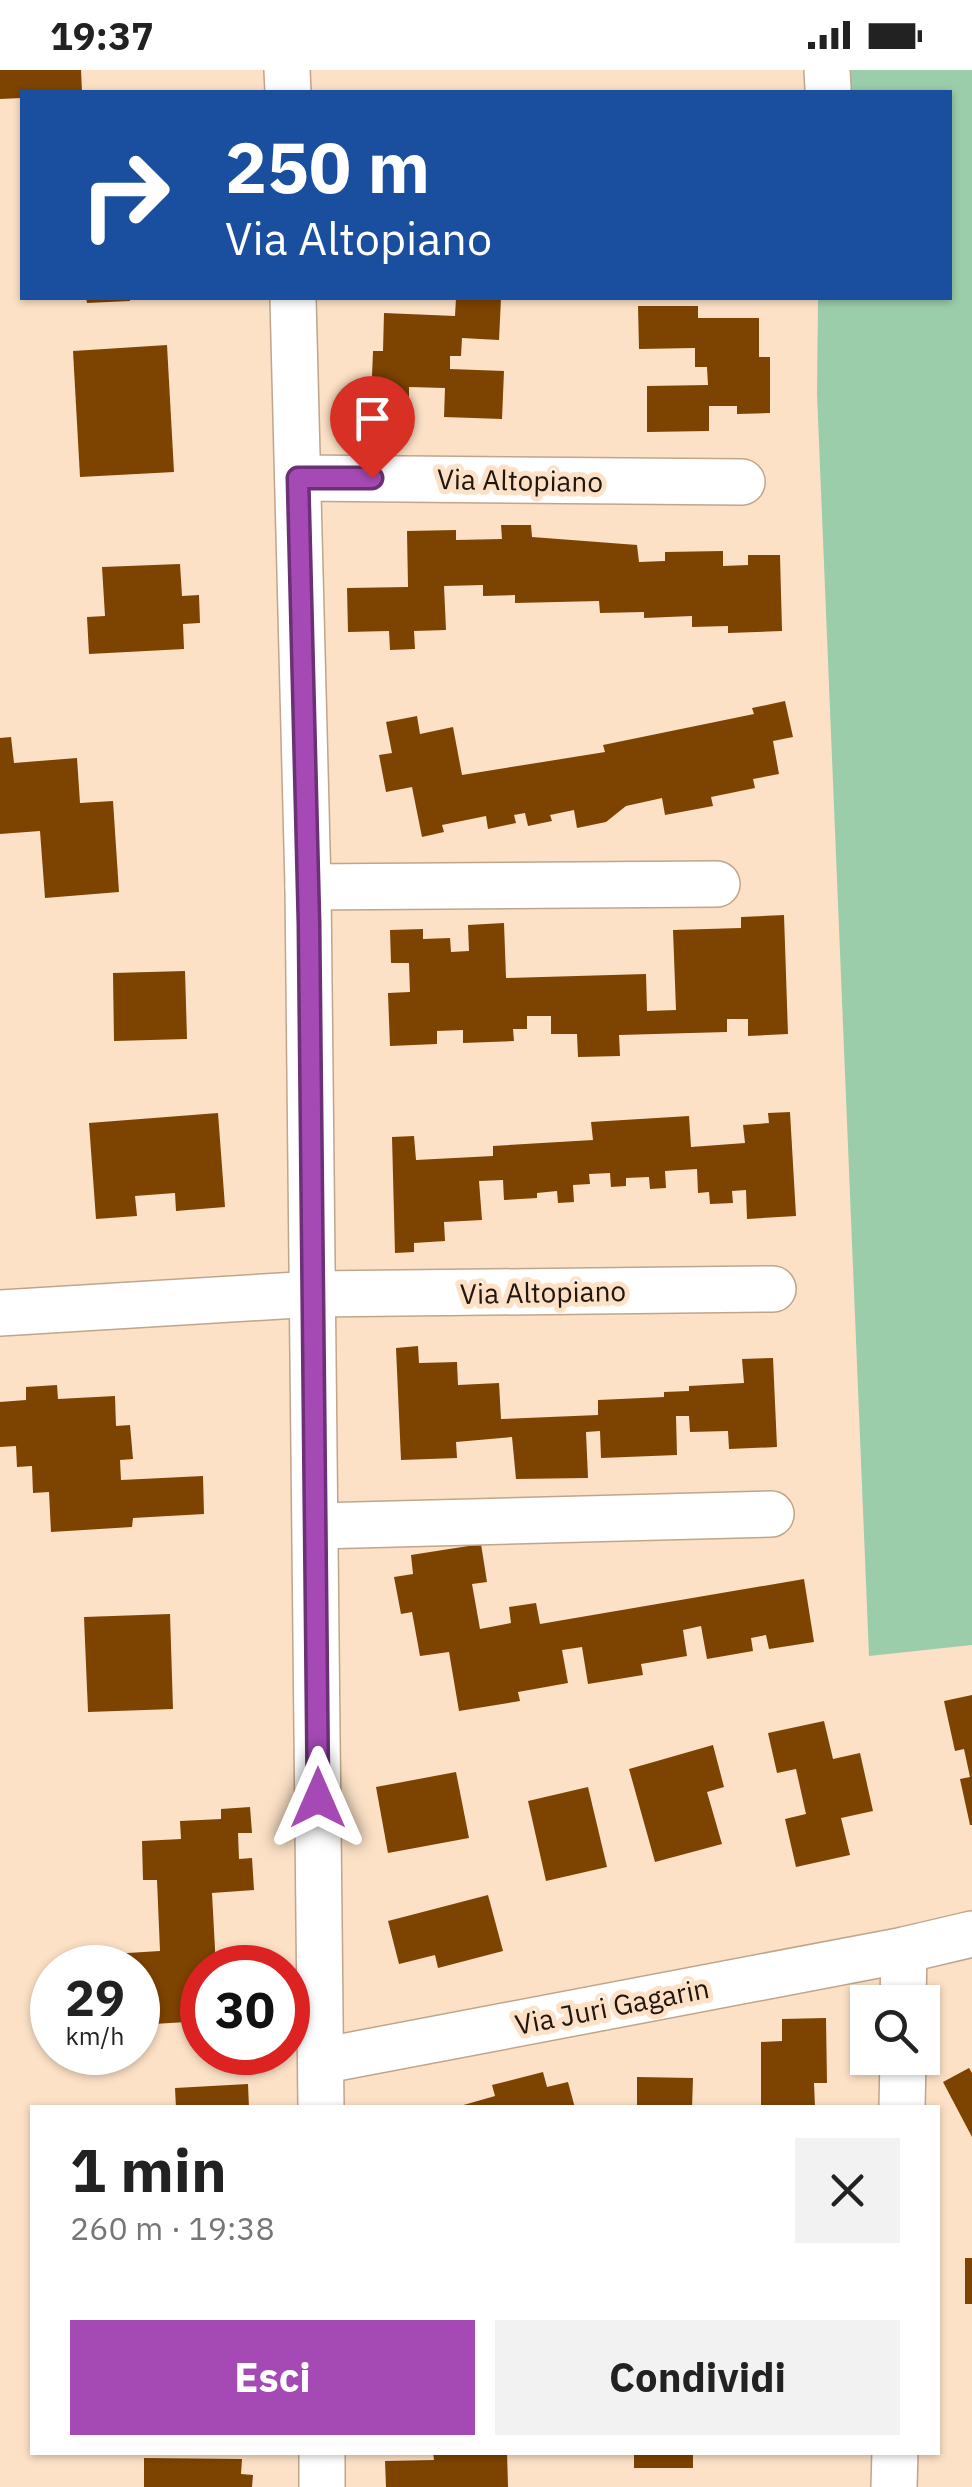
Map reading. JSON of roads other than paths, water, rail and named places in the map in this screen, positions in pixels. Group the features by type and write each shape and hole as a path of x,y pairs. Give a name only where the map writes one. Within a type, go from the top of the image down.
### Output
{"street":[{"path":"293,300 308,888 321,2105"},
{"name":"Via Altopiano","path":"298,478 742,482"},
{"path":"308,888 717,884"},
{"name":"Via Altopiano","path":"0,1314 314,1294 773,1290"},
{"path":"317,1526 771,1514"},
{"name":"Via Juri Gagarin","path":"320,2061 972,1934"},
{"path":"903,1985 904,1950"},
{"path":"902,2075 902,2105"},
{"path":"322,2455 322,2487"},
{"path":"894,2487 895,2455"}]}
